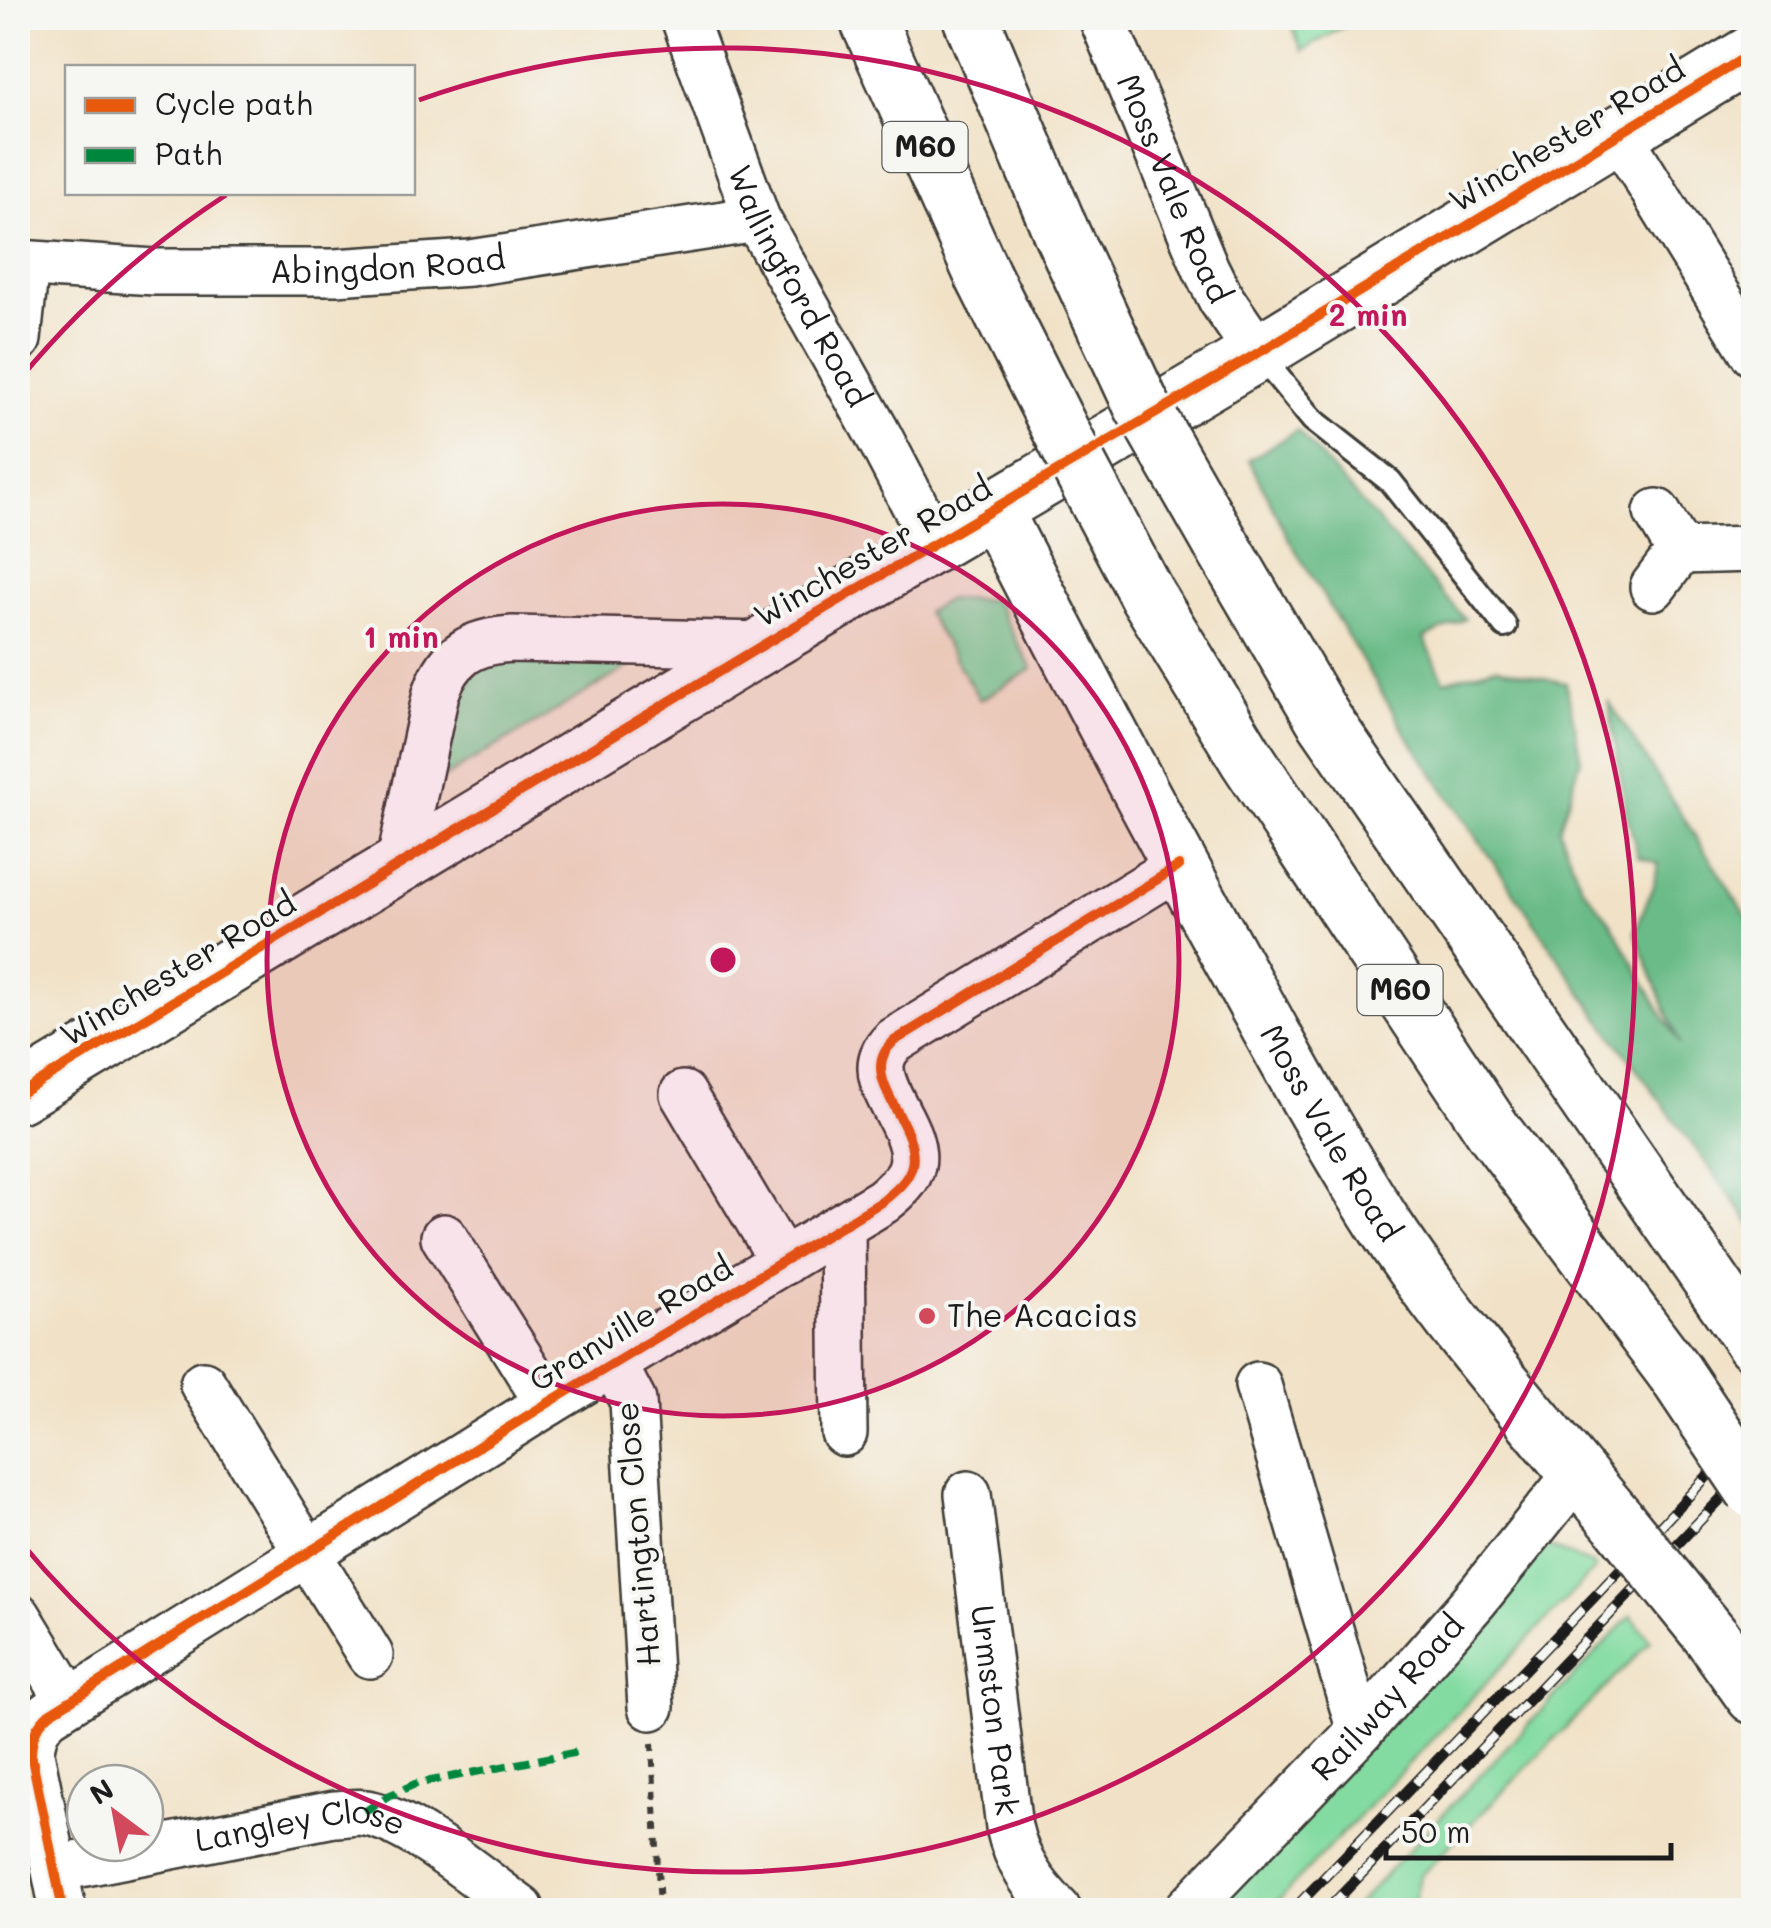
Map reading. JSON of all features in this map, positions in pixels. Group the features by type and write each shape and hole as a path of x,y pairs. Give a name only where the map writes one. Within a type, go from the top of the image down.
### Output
{"main road":[{"name":"M60","path":"868,18 983,276 1070,449 1146,593 1246,760 1492,1130 1675,1373 1754,1491"},
{"name":"M60","path":"971,18 1060,232 1142,404 1323,718 1745,1331"},
{"name":"Winchester Road","path":"18,1095 1754,52"},
{"name":"Moss Vale Road","path":"994,510 1180,866 1318,1115 1384,1224 1469,1340 1712,1637 1754,1696"}],"street":[{"name":"Wallingford Road","path":"684,18 757,220 935,544"},
{"name":"Moss Vale Road","path":"1102,18 1206,269 1221,299 1258,353"},
{"path":"1618,134 1754,354"},
{"name":"Abingdon Road","path":"22,264 155,272 334,272 470,263 757,220"},
{"path":"18,339 22,264"},
{"path":"1658,512 1680,551"},
{"path":"1680,551 1754,549"},
{"path":"1654,588 1680,551"},
{"name":"Winchester Road","path":"399,865 436,694 442,677 464,652 478,644 514,639 763,645"},
{"name":"Granville Road","path":"41,1846 31,1754 38,1724 69,1700 548,1403 883,1202 912,1168 912,1147 906,1128 881,1070 883,1055 894,1041 1180,866"},
{"path":"683,1094 783,1262"},
{"path":"842,1227 844,1433"},
{"path":"444,1236 548,1403"},
{"name":"Hartington Close","path":"613,1363 633,1401 650,1707"},
{"path":"203,1384 370,1656"},
{"path":"1258,1384 1360,1731"},
{"name":"Railway Road","path":"1186,1910 1360,1731 1476,1600 1578,1472"},
{"name":"Urmston Park","path":"968,1494 1009,1827 1020,1864 1058,1910"},
{"path":"18,1616 69,1700"},
{"name":"Langley Close","path":"41,1846 364,1812 418,1835 521,1909"}],"lane":[{"path":"1258,353 1313,420 1390,481 1505,626"}],"path":[{"path":"650,1707 660,1910"}],"green space":[{"path":"1289,18 1358,18 1302,51"},
{"path":"1297,430 1465,619 1424,638 1444,681 1496,667 1566,683 1581,760 1559,829 1581,885 1610,921 1680,1045 1635,932 1659,863 1638,857 1608,700 1753,926 1753,1227 1600,1019 1407,735 1290,541 1249,460"},
{"path":"948,599 994,600 1032,669 980,700 926,612"},
{"path":"650,654 440,780 451,699 473,661"},
{"path":"1546,1546 1592,1564 1595,1569 1269,1910 1213,1910"},
{"path":"1631,1616 1651,1641 1420,1876 1413,1910 1352,1910"}],"railway":[{"path":"1293,1910 1754,1426"},
{"path":"1327,1910 1754,1464"}],"marked path":[{"path":"364,1812 415,1784 583,1751"}],"cycle path":[{"path":"18,1095 1754,52"},
{"path":"63,1910 31,1754 36,1732 49,1714 548,1403 883,1201 904,1181 912,1165 909,1137 883,1080 884,1054 894,1041 1179,866"}],"place":[{"name":"The Acacias","path":"927,1316"}]}
